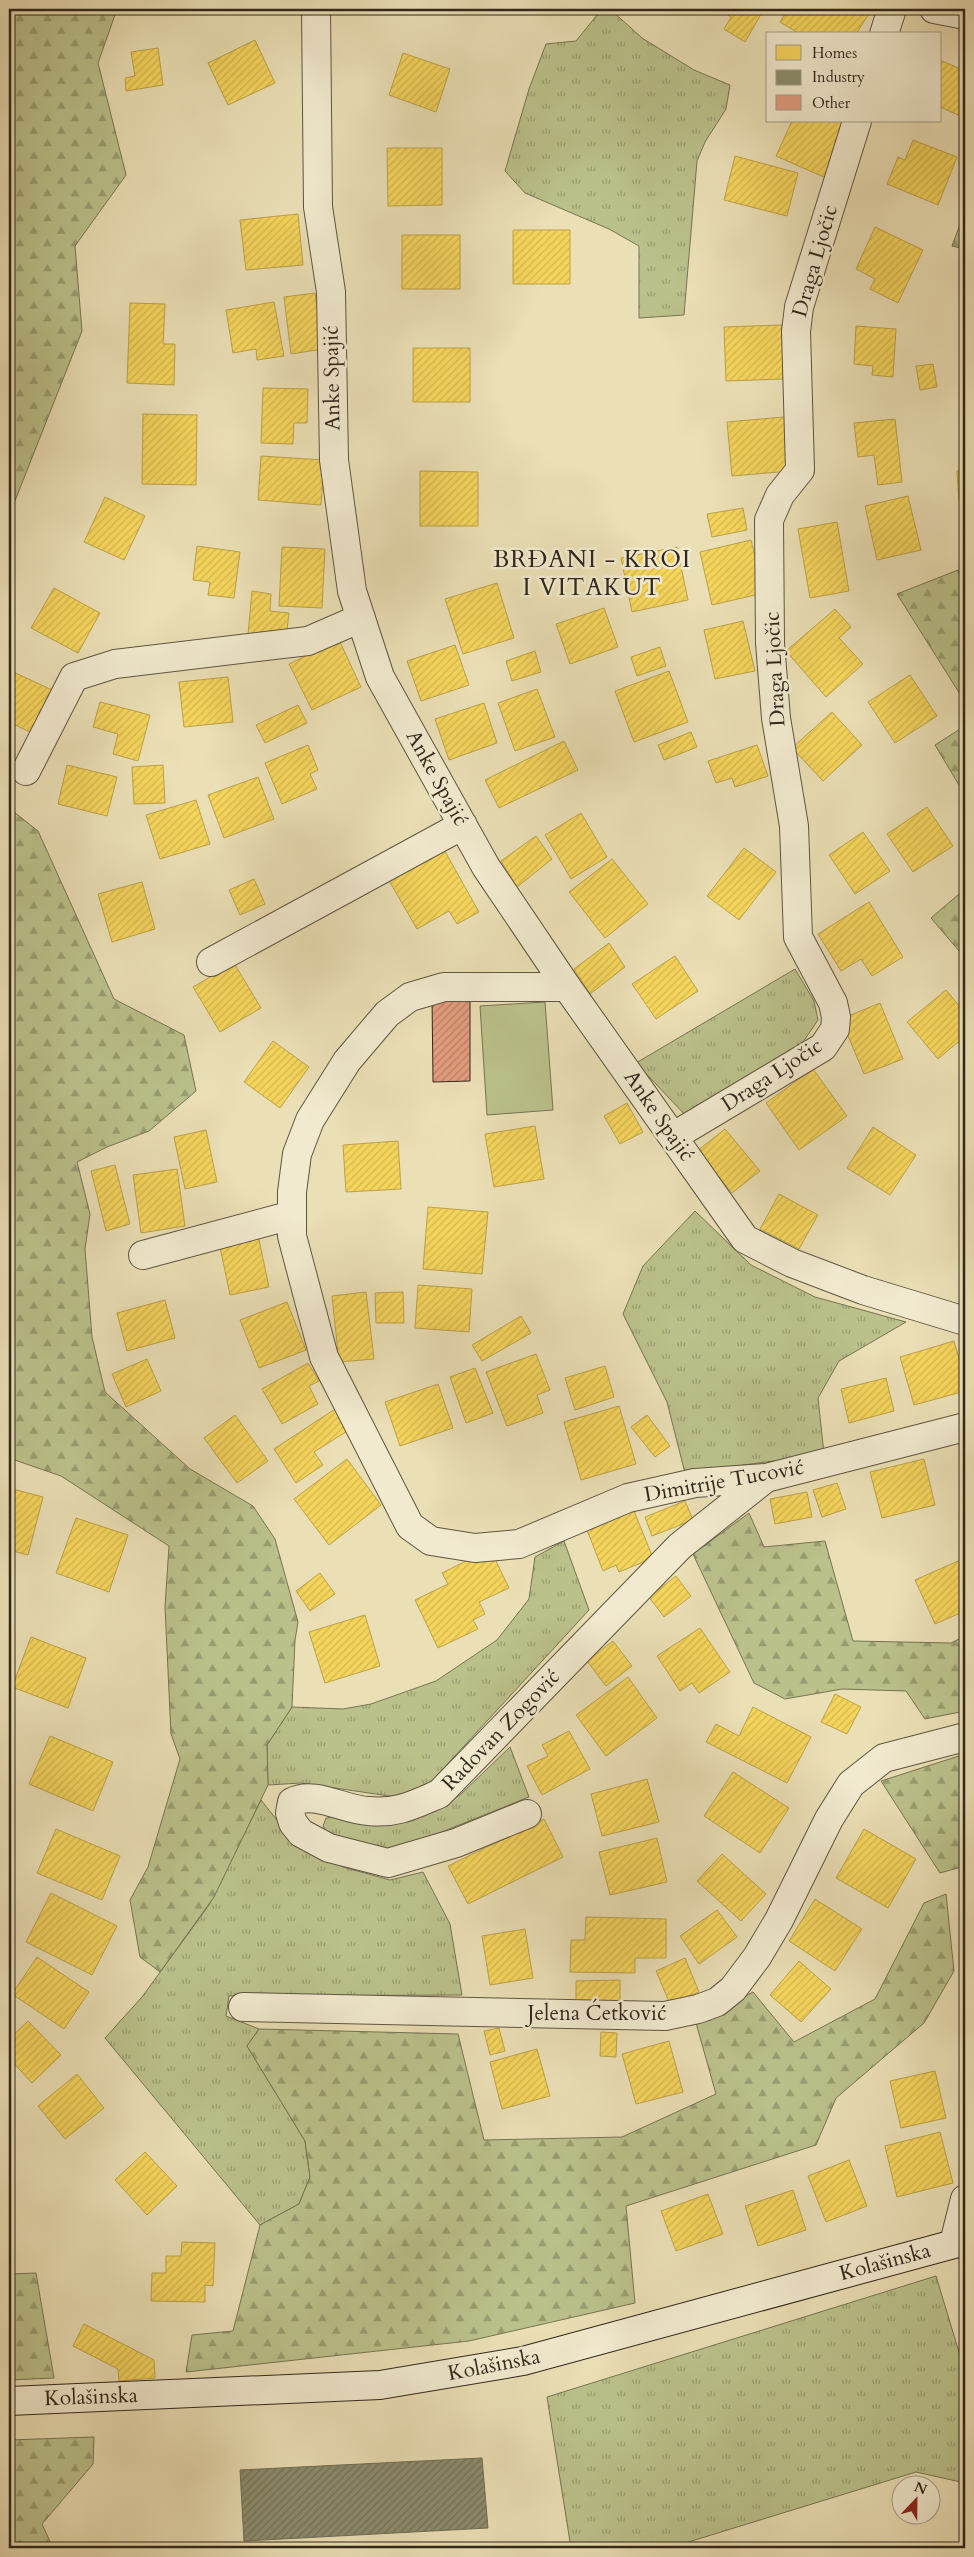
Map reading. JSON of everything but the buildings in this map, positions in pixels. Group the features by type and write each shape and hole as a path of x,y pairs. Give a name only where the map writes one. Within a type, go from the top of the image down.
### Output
{"street":[{"name":"Anke Spajić","path":"316,9 318,207 331,292 334,460 352,592 380,677 486,867 567,987 745,1239 792,1263 863,1290 965,1321"},
{"path":"885,32 892,9"},
{"path":"934,9 965,15"},
{"name":"Draga Ljočic","path":"674,1136 822,1047 835,1029 836,1017 833,1003 798,936 794,826 776,718 770,643 769,520 780,495 800,470 796,331 799,307 857,122"},
{"path":"26,771 74,677 115,664 308,641 361,618"},
{"path":"211,962 462,825"},
{"name":"Dimitrije Tucović","path":"567,987 444,987 410,997 387,1014 347,1061 310,1120 297,1154 292,1192 292,1236 324,1357 396,1502 410,1526 431,1541 475,1548 519,1544 628,1498 695,1483 766,1478 965,1427"},
{"path":"143,1255 292,1214"},
{"name":"Radovan Zogović","path":"527,1814 456,1843 388,1863 329,1848 301,1833 293,1823 290,1813 292,1802 304,1797 367,1812 402,1810 439,1794 680,1546 766,1478"},
{"name":"Jelena Ćetković","path":"243,2007 665,2016 698,2009 716,2002 733,1989 757,1957 779,1920 829,1819 851,1784 884,1758 965,1737"},
{"path":"960,2242 965,2199"},
{"name":"Kolašinska","path":"9,2401 390,2384 523,2361 960,2242"}],"green space":[{"path":"9,9 117,9 98,63 126,175 75,246 82,331 9,516"},
{"path":"602,9 610,9 642,38 694,70 730,85 726,109 705,142 697,161 684,315 639,318 639,246 609,229 525,193 505,171 529,89 546,44 576,41"},
{"path":"965,211 965,249 952,246"},
{"path":"958,570 965,596 965,702 897,594"},
{"path":"965,726 965,795 935,745"},
{"path":"9,808 38,831 114,999 184,1035 196,1091 149,1131 107,1147 77,1162 90,1214 85,1249 92,1337 105,1392 190,1469 253,1506 275,1539 298,1622 295,1640 292,1707 267,1745 268,1785 214,1897 160,1972 140,1957 130,1900 148,1867 180,1759 171,1734 165,1607 169,1546 61,1476 9,1458"},
{"path":"965,889 965,958 931,918"},
{"path":"795,969 814,1001 818,1020 801,1045 687,1117 636,1063"},
{"path":"545,1002 553,1110 487,1115 480,1006"},
{"path":"695,1211 751,1265 815,1297 906,1322 839,1361 818,1398 824,1454 685,1473 667,1402 623,1314 643,1266"},
{"path":"749,1513 764,1547 825,1541 853,1641 951,1643 965,1636 965,1711 925,1719 906,1691 842,1689 785,1699 754,1683 693,1554"},
{"path":"564,1541 589,1610 431,1782 396,1797 301,1783 268,1785 267,1745 292,1707 343,1709 371,1704 436,1681 497,1640 529,1599 535,1557"},
{"path":"510,1747 529,1797 402,1848 380,1849 329,1837 323,1826 326,1818 433,1809 460,1795"},
{"path":"965,1754 965,1866 940,1873 881,1781"},
{"path":"261,1800 292,1839 343,1867 390,1880 423,1872 450,1924 462,1995 229,1996 226,2016 259,2029 247,2046 305,2141 310,2177 299,2204 260,2225 105,2038 142,1997 209,1905"},
{"path":"946,1894 954,1971 924,2023 836,2098 816,2145 626,2206 635,2303 469,2341 186,2372 192,2335 233,2331 260,2225 299,2204 310,2177 305,2141 247,2046 259,2029 458,2034 484,2140 622,2137 716,2094 696,2023 753,1992 794,2042 875,1999 924,1903"},
{"path":"36,2273 54,2378 9,2380 9,2274"},
{"path":"936,2276 965,2372 965,2483 942,2478 942,2474 916,2472 892,2474 892,2479 669,2548 571,2548 547,2397"},
{"path":"94,2437 93,2464 42,2524 53,2548 9,2548 9,2440"}],"district":[{"name":"BRĐANI - KROI I VITAKUT","path":"592,573"}]}
